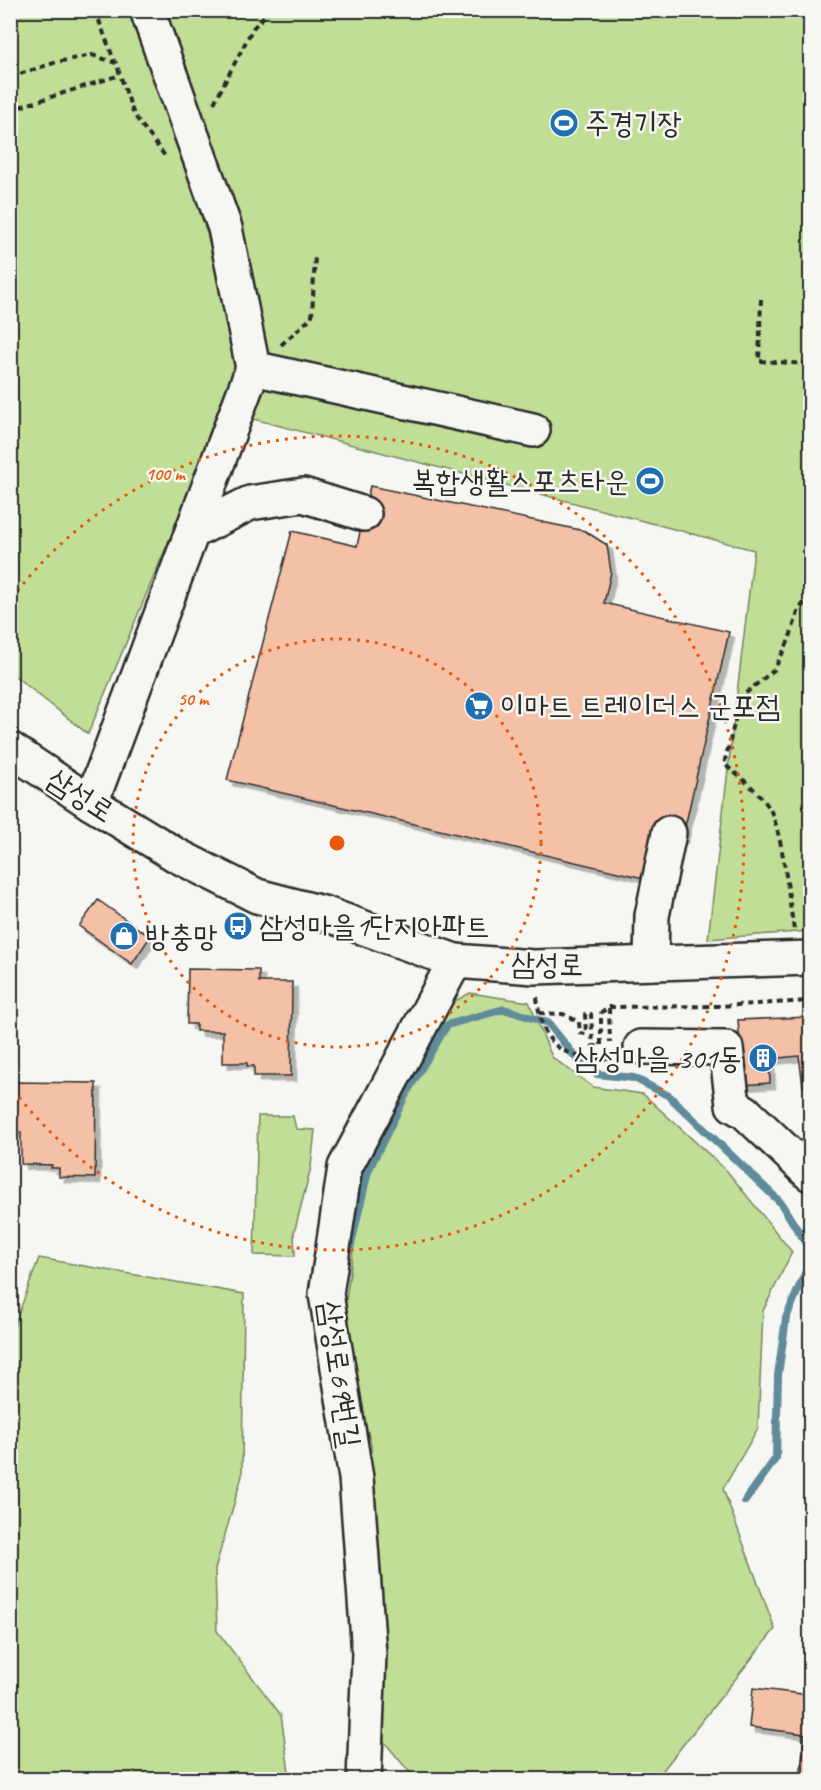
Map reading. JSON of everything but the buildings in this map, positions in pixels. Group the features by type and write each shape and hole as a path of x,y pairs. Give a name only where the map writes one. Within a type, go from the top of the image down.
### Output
{"street":[{"path":"91,803 253,368 225,228 147,10"},
{"path":"253,368 533,430"},
{"path":"192,532 250,503 303,495 364,514"},
{"name":"삼성로","path":"10,749 91,803 176,855 257,896 326,914 455,961 534,967 803,959"},
{"path":"651,963 652,916 669,833"},
{"name":"삼성로69번길","path":"364,1779 369,1654 356,1478 326,1294 345,1167 455,961"},
{"path":"641,1047 726,1048 733,1105 745,1112 810,1174"}],"path":[{"path":"95,10 134,115 168,159"},
{"path":"209,113 253,28 270,10"},
{"path":"10,77 57,62 92,55 116,63"},
{"path":"10,110 120,75"},
{"path":"253,368 312,317 315,255"},
{"path":"761,299 759,361 810,364"},
{"path":"803,959 795,934 782,851 769,808 751,786 724,764 741,697 774,670 789,640 799,609 810,596"},
{"path":"609,1007 610,1059 579,1059 553,1044 540,1024 539,1012 563,1014 579,1022 580,1033 586,1034 585,1014 591,1014 593,1046 601,1046 601,1013 609,1007 719,1006 810,1000"}],"green space":[{"name":"복합생활스포츠타운","path":"10,11 810,11 810,931 708,939 754,550 223,411 88,734 11,673"},
{"path":"470,993 529,1002 552,1057 593,1087 643,1094 727,1171 792,1252 763,1311 758,1428 723,1489 775,1629 656,1779 415,1779 377,1733 371,1445 342,1327 369,1141 436,1011"},
{"path":"258,1116 293,1116 296,1129 315,1130 311,1167 294,1233 295,1256 254,1255"},
{"path":"39,1258 244,1294 242,1476 215,1569 217,1631 281,1715 290,1779 11,1779 11,1330"}],"waterway":[{"path":"350,1248 368,1171 407,1092 447,1025 504,1009 548,1023 578,1060 597,1074 634,1078 669,1096 780,1202 810,1250"},
{"path":"745,1501 776,1458 778,1375 786,1318 810,1262"}],"place":[{"name":"주경기장","path":"564,123"},
{"name":"복합생활스포츠타운","path":"650,481"},
{"name":"이마트 트레이더스 군포점","path":"479,706"},
{"name":"삼성마을1단지아파트","path":"238,926"},
{"name":"방충망","path":"124,936"},
{"name":"삼성마을 301동","path":"763,1058"}]}
